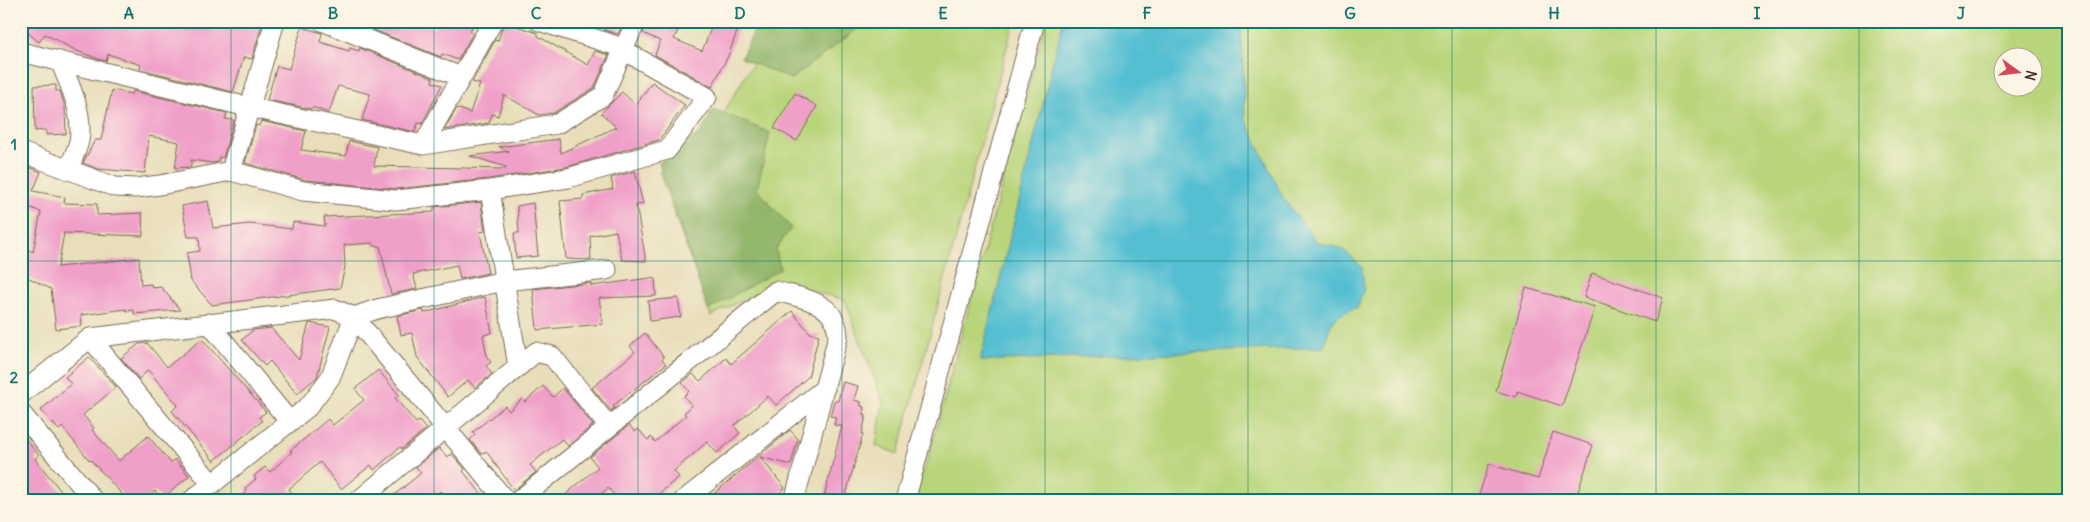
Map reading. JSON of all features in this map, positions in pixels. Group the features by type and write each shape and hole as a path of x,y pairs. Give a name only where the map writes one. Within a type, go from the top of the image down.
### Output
{"street":[{"path":"231,171 248,107 275,21"},
{"path":"322,21 461,77"},
{"path":"423,145 493,21"},
{"path":"21,152 115,187 136,188 231,171 303,191 396,200 490,190 568,178 667,150 706,97 614,45 540,21"},
{"path":"21,52 248,107 423,145 557,124 603,96 624,52 636,21"},
{"path":"905,501 1035,21"},
{"path":"60,61 74,95 80,121 79,141 68,170"},
{"path":"490,190 518,366"},
{"path":"191,501 308,407 330,378 354,317 377,309 504,281 607,270"},
{"path":"518,501 776,291 820,304 832,314 838,325 838,336 794,501"},
{"path":"21,394 90,338 334,308 354,317 506,501"},
{"path":"209,323 290,422"},
{"path":"90,338 212,484"},
{"path":"358,501 536,352 552,356 610,427"},
{"path":"683,501 824,388"},
{"path":"21,413 94,501"}],"green space":[{"path":"759,21 868,21 791,79 741,58"},
{"path":"778,21 1014,21 898,454 876,446 883,402 845,300 778,282 711,316 659,172 709,137"},
{"path":"1046,21 2069,21 2069,501 914,501 931,448"},
{"path":"714,109 770,133 757,189 791,228 776,249 780,269 708,310 659,163 701,132"}],"water":[{"path":"1063,21 1241,21 1245,118 1283,198 1317,242 1342,249 1362,267 1364,288 1358,307 1343,314 1334,321 1324,347 980,361"}],"building":[{"path":"21,21 229,21 244,26 245,21 263,21 252,59 244,57 233,92 140,69 141,65 108,54 106,61 101,60 75,50 45,34 39,42 21,27"},
{"path":"372,21 416,21 434,28 437,21 474,21 470,32 473,33 458,60 442,54 441,57 369,28"},
{"path":"609,21 624,21 618,34 604,30"},
{"path":"647,21 682,21 674,39 702,51 714,21 741,21 728,56 712,87 655,55 660,41 643,33"},
{"path":"504,22 538,33 538,36 588,65 595,51 609,55 594,88 553,113 539,115 504,95 498,116 492,114 489,123 444,130 457,108 470,113 480,84 472,82 495,40 498,41"},
{"path":"302,27 322,33 320,42 349,51 350,48 359,51 360,48 433,78 432,82 442,85 422,124 418,123 415,132 362,120 370,94 338,86 329,113 312,107 311,109 267,100 277,66 289,69"},
{"path":"652,82 685,105 659,140 566,167 489,179 396,189 305,180 245,163 256,125 259,126 261,121 306,131 301,150 346,156 349,141 377,147 374,166 506,169 506,167 470,156 509,151 499,147 559,139 561,153 616,127 601,113 622,92 636,105"},
{"path":"56,85 56,91 60,91 65,107 66,134 46,135 46,130 35,131 34,86"},
{"path":"112,90 132,94 133,91 227,113 225,119 234,120 223,158 219,157 218,162 212,163 191,160 191,167 175,168 179,142 149,136 145,173 98,169 83,163 95,140 101,140"},
{"path":"795,93 817,106 797,141 774,128"},
{"path":"21,164 41,172 33,191 65,197 64,203 97,204 97,215 142,213 143,236 64,233 58,267 139,258 141,285 151,284 152,288 161,287 180,310 134,314 134,310 126,311 126,309 81,315 82,326 56,329 51,289 21,274 21,246 33,252 41,212 27,206 21,219"},
{"path":"635,171 643,204 636,205 646,261 622,260 616,231 590,236 591,260 566,259 560,201 583,199 583,195 613,189 611,178"},
{"path":"208,201 213,228 250,224 292,229 293,222 325,226 324,217 434,212 434,207 481,202 485,231 480,232 488,273 460,279 457,265 413,274 417,289 391,294 380,246 373,246 373,243 344,245 345,267 340,288 212,305 191,281 187,253 200,251 199,237 188,237 182,206"},
{"path":"533,203 538,256 516,258 514,233 519,233 517,206"},
{"path":"1592,273 1663,298 1655,322 1584,297"},
{"path":"650,278 655,279 656,296 599,298 603,324 537,330 533,289 591,283 591,286"},
{"path":"1526,288 1595,307 1562,406 1517,391 1516,397 1496,391"},
{"path":"485,297 492,333 483,335 487,357 491,362 486,366 492,374 475,388 468,380 448,397 417,357 412,333 401,335 397,316 423,310 424,313"},
{"path":"678,298 681,317 650,321 648,301"},
{"path":"792,311 810,333 819,335 808,377 776,405 768,396 734,426 740,433 717,453 707,442 674,471 679,477 650,501 620,501 608,488 593,501 558,501 598,467 590,457 629,425 635,432 638,429 648,440 651,437 655,442 686,415 684,413 692,406 684,396 689,391 682,383 693,374 700,381 726,358 731,364"},
{"path":"309,323 330,327 317,377 297,394 270,361 265,366 242,340 253,330 271,328 299,360"},
{"path":"645,333 664,357 662,359 666,364 613,406 615,408 611,411 592,388 635,352 630,346"},
{"path":"202,339 266,412 259,417 262,421 214,461 172,411 178,405 148,370 139,379 121,358 139,344 147,343 167,367"},
{"path":"89,357 116,387 83,415 94,428 92,430 119,461 148,436 171,463 175,459 189,476 162,499 155,491 144,501 128,501 90,461 62,427 59,430 41,410 71,384 65,377"},
{"path":"378,370 399,395 395,398 416,423 419,421 426,429 402,449 400,447 374,470 371,465 341,489 320,462 289,489 298,501 236,501 247,491 245,488 256,479 254,476 265,467 270,472 292,452 290,451 328,419 333,425 364,400 355,389"},
{"path":"843,382 858,386 854,400 861,402 861,406 864,407 863,414 866,415 863,434 844,501 823,501 842,426 834,425 836,417 830,416 834,401 838,401"},
{"path":"543,386 553,397 563,388 593,425 568,446 562,439 530,465 536,472 514,490 486,451 482,454 470,440 475,435 473,432 505,406 509,411 522,399 525,402"},
{"path":"790,430 798,439 791,465 760,457 785,488 770,501 705,501"},
{"path":"1553,432 1593,445 1575,501 1495,501 1479,495 1489,464 1538,479"},
{"path":"21,433 39,455 35,459 69,501 21,501"},
{"path":"439,448 447,457 452,454 487,501 448,501 440,491 428,501 387,501 421,473 416,467"}]}
